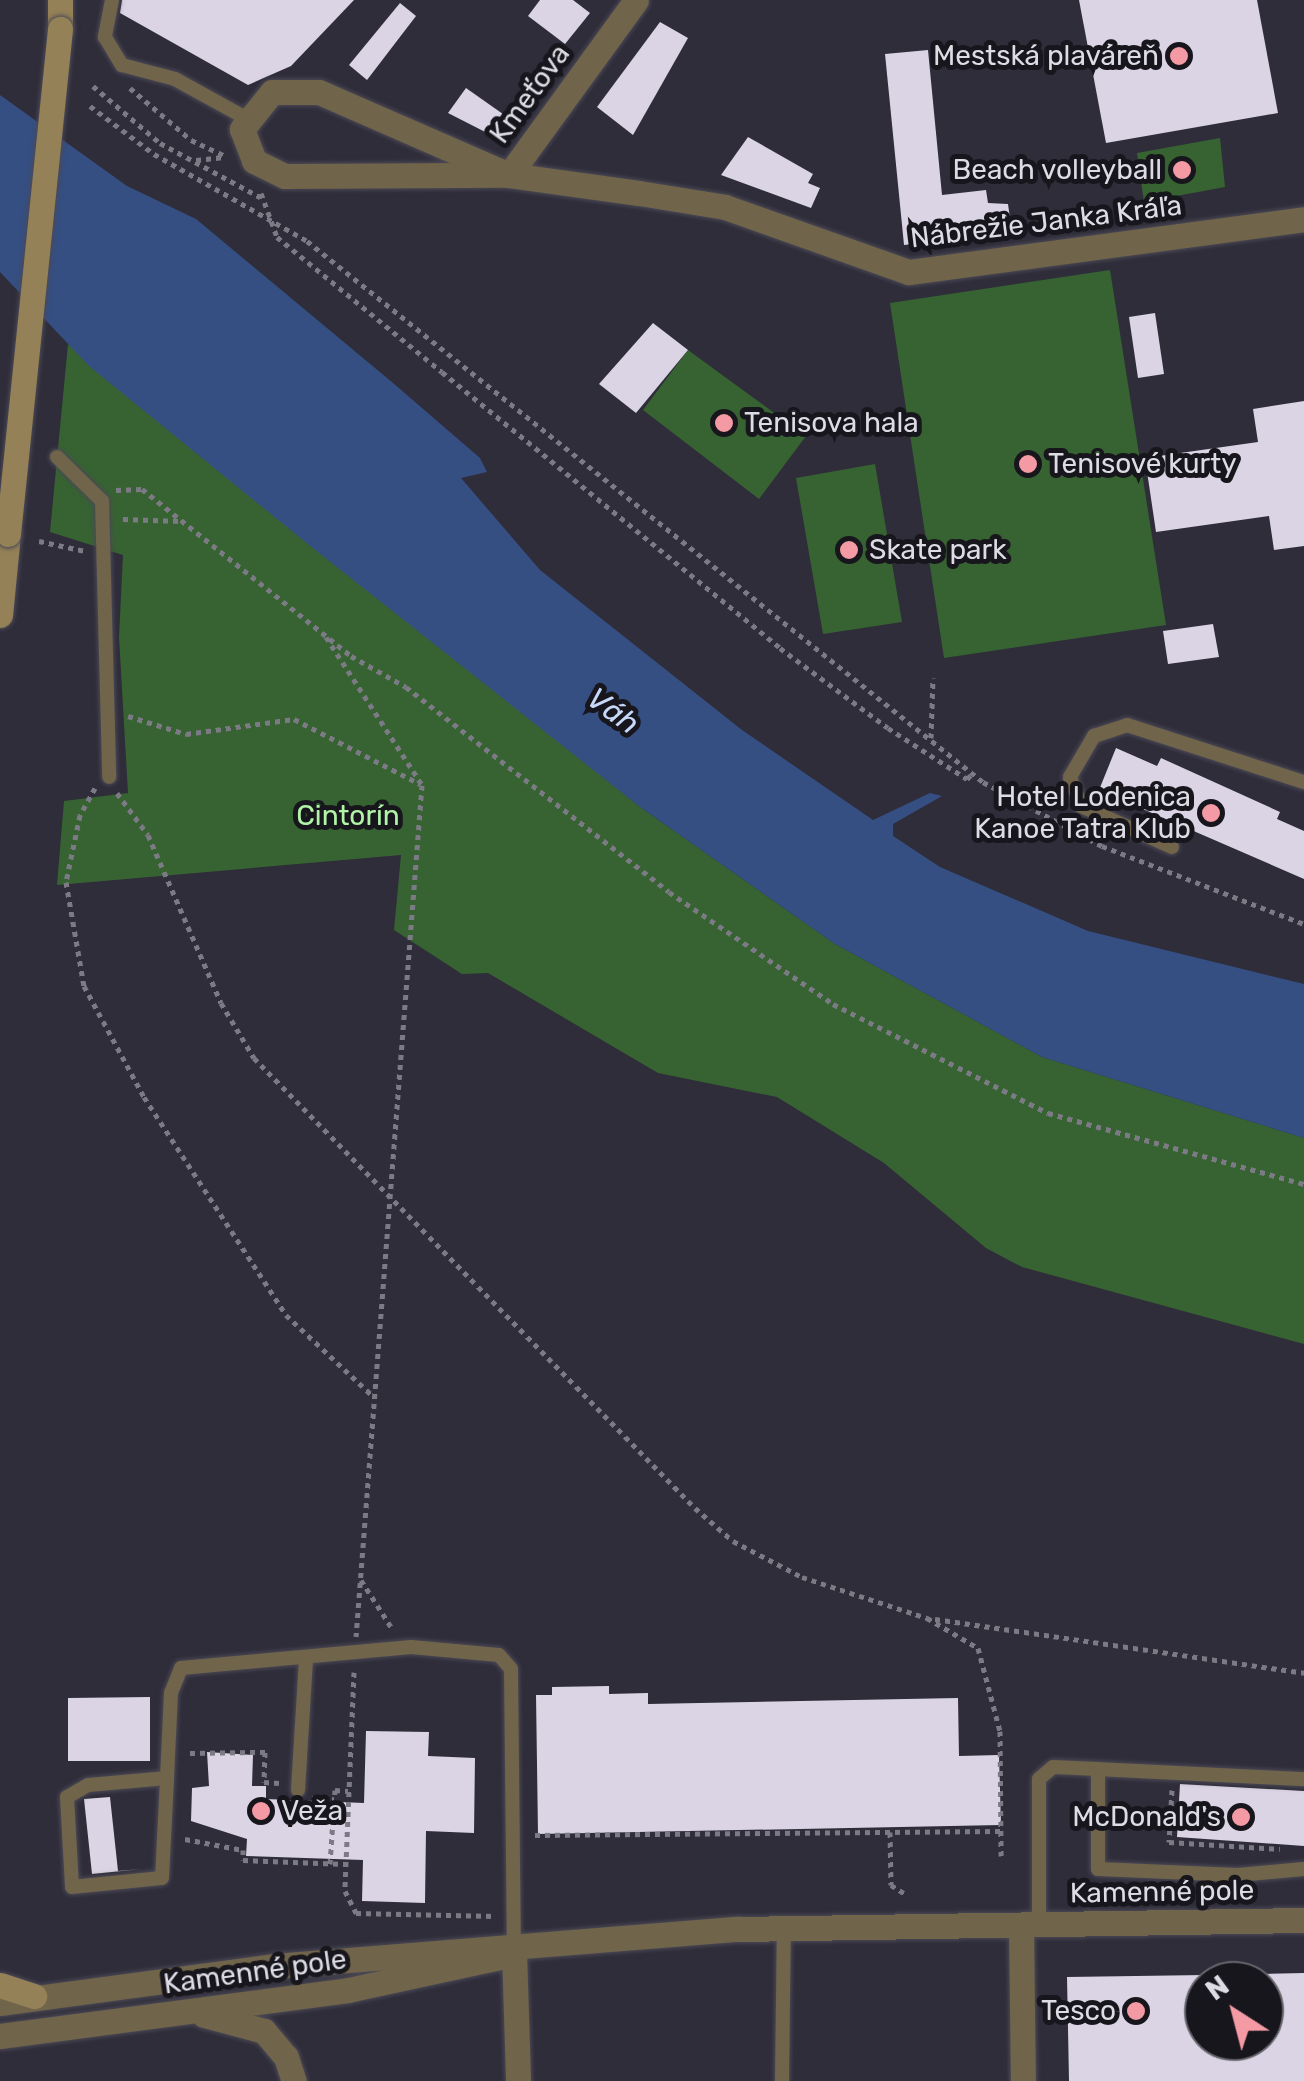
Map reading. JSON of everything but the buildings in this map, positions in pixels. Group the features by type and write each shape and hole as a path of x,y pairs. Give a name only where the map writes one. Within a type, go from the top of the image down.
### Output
{"main road":[{"path":"0,615 60,0"},
{"path":"0,1985 34,1996"}],"street":[{"name":"Kmeťova","path":"509,175 636,0"},
{"name":"Nábrežie Janka Kráľa","path":"509,175 318,92 272,92 246,118 244,142 254,161 285,176 509,175 726,207 909,272 1304,220"},
{"name":"Kamenné pole","path":"0,2002 274,1966 784,1928 1304,1920"},
{"path":"1022,2081 1030,1924"},
{"name":"Kamenné pole","path":"0,2036 464,1970 514,1951"},
{"path":"514,1951 518,2081"},
{"path":"195,2011 264,2032 286,2056 294,2081"}],"lane":[{"path":"112,0 104,37 110,53 246,118"},
{"path":"57,457 102,501 109,770"},
{"path":"1172,847 1081,806 1070,776 1094,736 1127,725 1304,782"},
{"path":"167,1778 88,1786 67,1797 72,1887 162,1878 172,1680 181,1668 411,1647 491,1652 511,1669 514,1951"},
{"path":"298,1794 306,1658"},
{"path":"1030,1924 1038,1779 1053,1767 1304,1779"},
{"path":"1098,1769 1098,1869 1238,1875 1304,1869"},
{"path":"782,2081 784,1928"}],"path":[{"path":"110,53 123,81 165,120 239,168"},
{"path":"93,86 193,160 264,199"},
{"path":"90,106 154,154 270,218 972,774 1102,846 1304,924"},
{"path":"193,160 226,156"},
{"path":"252,178 277,237 780,648 888,728 967,780 972,774"},
{"path":"102,501 122,486 137,487 326,638 406,687 669,892 834,1004 1048,1113 1304,1184"},
{"path":"104,532 136,514 183,522"},
{"path":"39,541 90,552"},
{"path":"326,638 422,785 360,1578 346,1864 356,1913 501,1916"},
{"path":"930,738 937,722 933,678"},
{"path":"106,699 164,732 294,719 320,725 422,785"},
{"path":"109,770 148,834 236,1032 390,1202 712,1525 802,1577 927,1618 970,1640 988,1668 1000,1731 1001,1856"},
{"path":"109,770 68,856 69,910 84,986 268,1290 307,1340 374,1397"},
{"path":"360,1578 411,1647"},
{"path":"927,1618 1304,1673"},
{"path":"190,1766 191,1748 264,1752 264,1782 280,1783 280,1796"},
{"path":"1173,1772 1169,1842 1285,1849"},
{"path":"330,1864 335,1790 350,1791"},
{"path":"298,1794 334,1799"},
{"path":"186,1821 184,1839 242,1850 243,1860 346,1864"},
{"path":"534,1821 535,1841 1000,1831"},
{"path":"890,1832 891,1885 907,1895"}],"green space":[{"name":"Beach volleyball","path":"1220,138 1225,187 1144,202 1137,153"},
{"name":"Tenisové kurty","path":"1110,270 1166,625 944,658 890,303"},
{"name":"Cintorín","path":"68,344 640,807 835,944 1042,1057 1304,1138 1304,1344 1022,1267 986,1248 884,1163 777,1097 658,1073 488,973 462,974 394,930 401,855 57,885 64,801 128,793 119,637 123,555 50,532"},
{"name":"Tenisova hala","path":"688,350 806,436 759,499 643,410"},
{"name":"Skate park","path":"875,464 902,622 823,634 796,478"}],"water":[{"name":"Váh","path":"0,95 127,186 196,219 393,383 480,458 487,472 461,478 540,570 742,730 873,820 930,793 942,796 893,824 893,836 940,867 1088,931 1304,984 1304,1138 1042,1057 835,944 640,807 309,545 89,366 0,272"}],"place":[{"name":"Mestská plaváreň","path":"1179,56"},
{"name":"Beach volleyball","path":"1182,170"},
{"name":"Tenisova hala","path":"724,423"},
{"name":"Tenisové kurty","path":"1028,464"},
{"name":"Skate park","path":"849,550"},
{"name":"Hotel Lodenica Kanoe Tatra Klub","path":"1211,813"},
{"name":"Veža","path":"261,1811"},
{"name":"McDonald's","path":"1241,1817"},
{"name":"Tesco","path":"1136,2011"}]}
